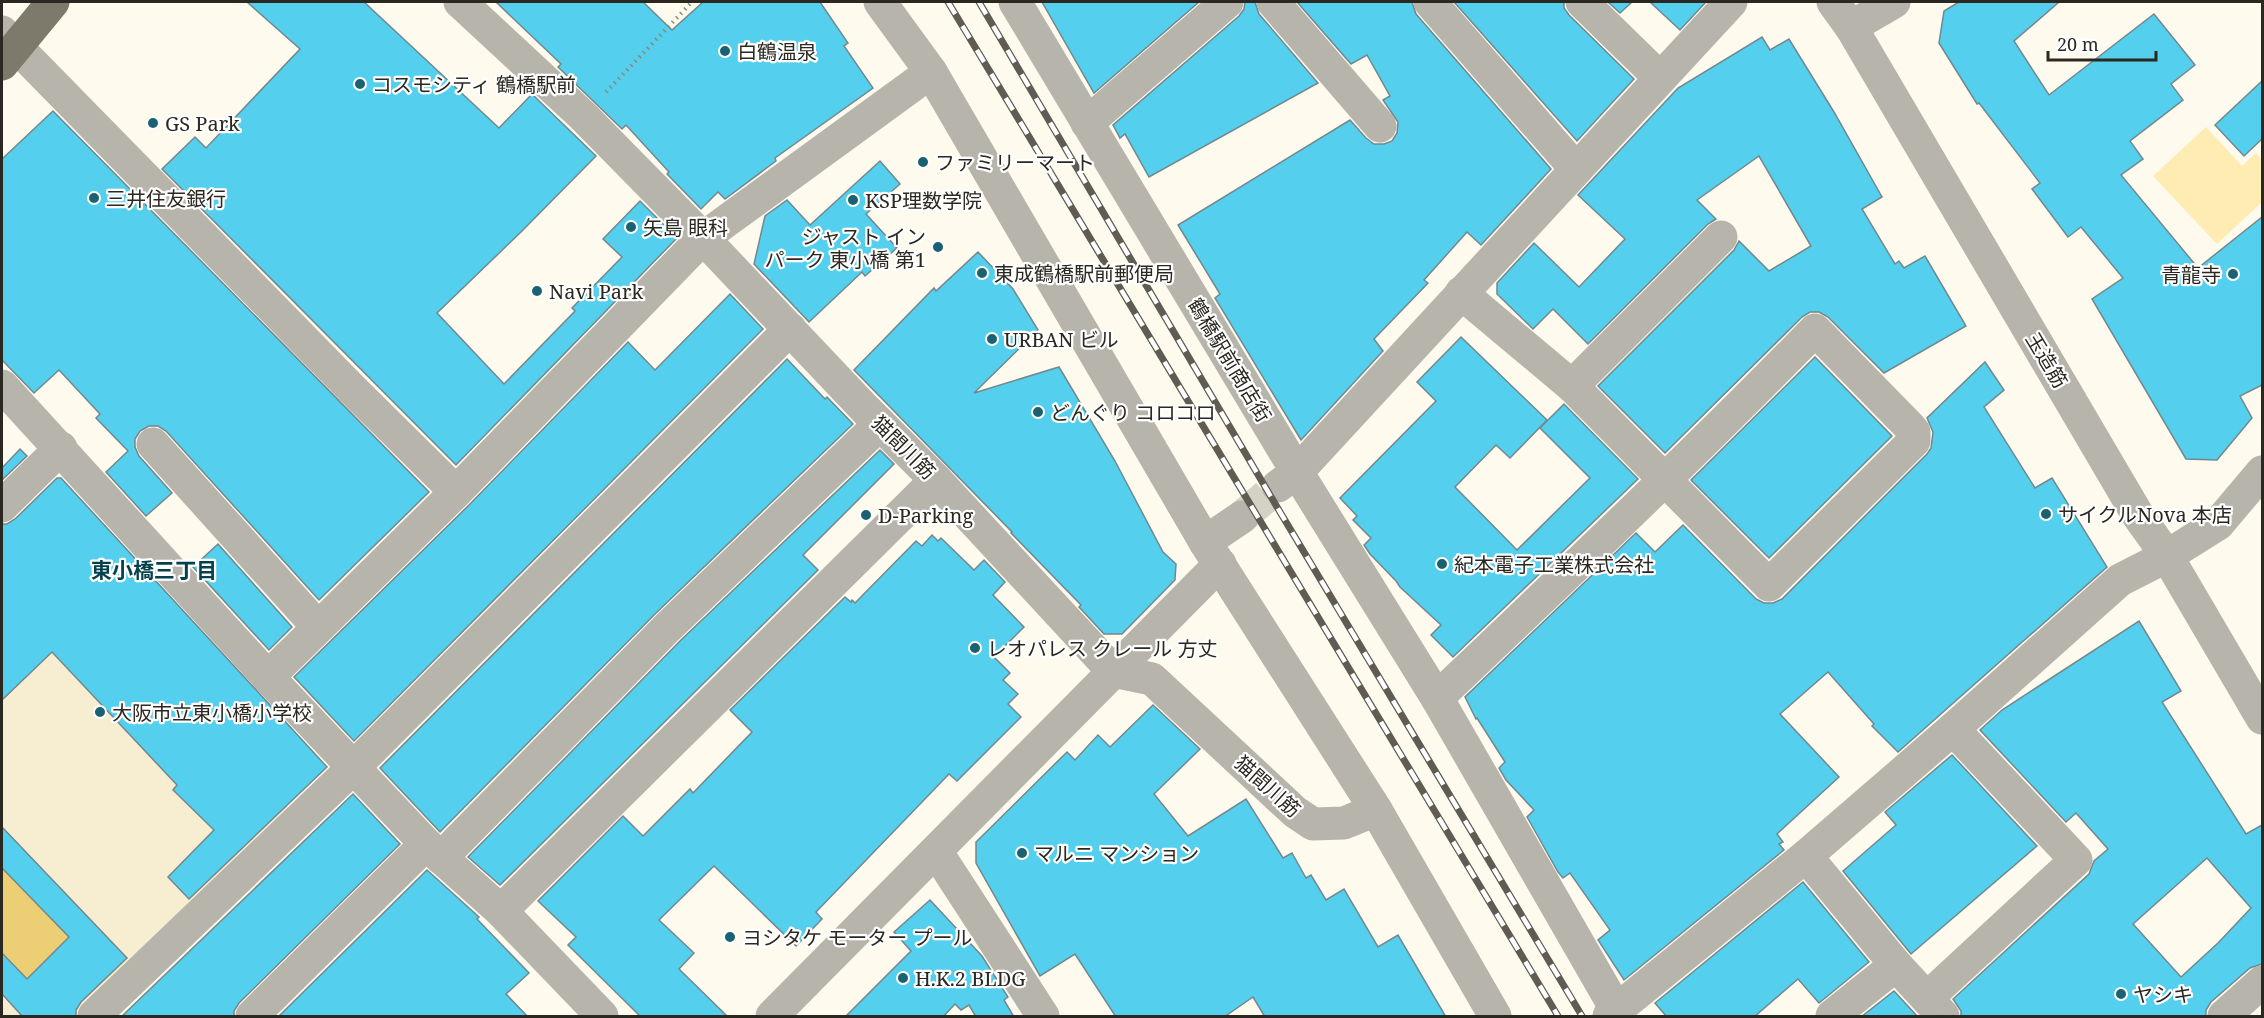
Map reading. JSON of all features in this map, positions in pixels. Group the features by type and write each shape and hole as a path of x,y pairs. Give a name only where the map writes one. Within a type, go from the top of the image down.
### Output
{"main road":[{"path":"6,48 53,2"}],"street":[{"name":"猫間川筋","path":"460,2 583,116 703,238 936,480 1113,671 1152,679 1295,812 1313,824 1344,823 1376,810"},
{"path":"880,2 931,72 1213,553 1376,810 1496,1017"},
{"name":"鶴橋駅前商店街","path":"1015,2 1087,123 1288,479 1437,698 1615,1015"},
{"path":"1087,123 1227,2"},
{"path":"1273,2 1380,126"},
{"path":"1430,2 1576,169"},
{"path":"1582,2 1660,78"},
{"path":"1288,479 1731,2"},
{"path":"1842,14 1894,2"},
{"name":"玉造筋","path":"1842,14 2139,517 2167,556 2262,718"},
{"path":"6,48 456,492"},
{"path":"268,677 456,492 703,238 931,72"},
{"path":"1572,386 1721,237"},
{"path":"1437,698 1665,481 1815,330 1914,432 1914,441 1769,585 1665,481 1572,386 1461,293"},
{"path":"94,1017 354,767 790,329"},
{"path":"2,386 268,677 433,851 501,911 602,1017"},
{"path":"252,1017 433,851 880,424"},
{"path":"153,444 318,627"},
{"path":"2,506 60,448"},
{"path":"1615,1015 1953,729 2120,580 2167,556 2218,524 2262,472"},
{"path":"501,911 936,480"},
{"path":"772,1017 1113,671 1242,517"},
{"path":"1806,855 1896,965 1935,1007 2076,860 1953,729"},
{"path":"936,851 1043,1017"},
{"path":"1832,1017 1896,965"},
{"path":"2224,1017 2262,982"}],"path":[{"path":"583,116 692,2"}],"shaded area":[{"path":"2206,127 2242,166 2256,153 2262,160 2262,202 2217,244 2153,176"},
{"name":"大阪市立東小橋小学校","path":"55,561 293,812 77,1016 2,1016 2,612"},
{"path":"2,868 69,937 27,979 2,953"}],"building":[{"path":"247,2 364,2 499,128 532,94 596,156 437,313 504,384 575,311 572,308 622,257 603,239 640,201 677,238 456,465 162,169 195,137 206,148 300,49"},
{"path":"496,2 643,2 672,30 703,2 820,2 848,43 844,46 873,88 775,158 776,161 725,199 718,192 701,209 667,174 669,172 626,125 622,129 558,67 561,64"},
{"path":"1042,2 1199,2 1094,93"},
{"path":"1245,2 1255,2 1259,14 1318,83 1149,177 1125,134 1120,138 1113,125 1239,16 1244,9"},
{"path":"1297,2 1412,2 1416,14 1551,169 1481,245 1467,232 1424,280 1428,283 1374,339 1383,351 1301,440 1215,298 1220,294 1178,225 1350,120 1374,144 1392,141 1397,133 1398,122 1383,100 1390,96 1367,55 1351,64"},
{"path":"1454,2 1564,2 1564,8 1569,15 1634,79 1577,141"},
{"path":"1608,2 1632,2 1620,13"},
{"path":"1650,2 1706,2 1680,30"},
{"path":"1959,2 2059,2 2014,41 2049,95 2154,14 2195,65 2171,84 2183,100 2130,141 2143,159 2121,175 2198,268 2262,217 2262,385 2240,396 2252,418 2217,460 2186,459 2092,299 2123,278 2081,227 2068,237 2032,189 2040,183 1979,103 1977,104 1939,43 1944,11"},
{"path":"1762,37 1770,50 1789,39 1834,112 1882,197 1862,209 1895,264 1899,261 1904,268 1925,256 1966,326 1884,373 1828,317 1819,312 1810,312 1802,317 1665,453 1598,386 1734,250 1739,241 1769,271 1811,246 1759,156 1697,200 1716,219 1708,224 1588,344 1553,309 1533,329 1497,294 1497,283 1534,243 1579,287 1625,239 1578,195 1678,88"},
{"path":"2262,81 2262,139 2244,156 2215,125"},
{"path":"53,111 429,492 319,600 166,431 158,426 149,426 140,431 135,439 135,447 139,456 172,493 146,516 106,472 128,451 96,418 100,414 59,370 34,393 2,360 2,159"},
{"path":"880,161 900,184 866,214 897,248 865,276 862,272 809,322 754,264 765,216 787,200 810,225"},
{"path":"978,252 1013,289 1038,330 974,393 1059,367 1115,461 1163,552 1176,564 1175,580 1122,634 1104,634 1079,607 1081,605 1012,532 854,370 934,288 936,291"},
{"path":"730,294 763,329 354,741 294,677 469,505 628,342 655,370"},
{"path":"1461,337 1547,420 1510,458 1496,445 1455,487 1517,550 1590,478 1540,428 1564,404 1638,479 1453,657 1431,635 1441,625 1400,587 1370,554 1364,545 1371,538 1353,520 1357,516 1340,498 1436,401 1417,382"},
{"path":"1815,357 1892,436 1769,558 1691,480"},
{"path":"787,359 825,399 827,397 853,424 655,614 440,832 380,768"},
{"path":"1985,362 2004,390 1984,407 2035,488 2052,478 2107,567 1898,752 1872,726 1874,724 1828,672 1780,714 1839,777 1777,834 1783,842 1779,844 1784,850 1624,980 1598,940 1610,930 1570,873 1563,878 1558,872 1527,817 1534,810 1506,780 1499,768 1505,762 1476,719 1465,697 1636,533 1655,552 1683,525 1756,599 1764,603 1773,603 1782,599 1927,454 1931,448 1933,432 1927,418"},
{"path":"20,449 27,456 2,480 2,468"},
{"path":"880,450 894,464 803,555 818,570 500,885 468,857 681,640"},
{"path":"57,478 61,478 327,767 189,899 168,877 214,830 173,790 177,785 52,652 2,700 2,524 15,519"},
{"path":"932,535 938,541 941,538 974,570 984,560 1005,582 993,595 1024,627 994,657 1010,673 1003,680 1018,694 1008,704 1021,717 957,781 949,774 816,912 822,919 796,946 714,866 659,920 694,953 679,969 728,1017 641,1017 568,945 576,937 538,901 623,816 643,836 690,789 693,793 752,732 730,710 845,597 855,603 916,541 922,546"},
{"path":"218,544 292,627 269,650 193,567"},
{"path":"2139,621 2181,691 2162,702 2246,834 2262,825 2262,964 2250,968 2211,1002 2206,1010 2206,1017 1961,1017 1961,1011 1953,999 2089,874 2094,861 2108,849 2076,813 2066,822 1980,730 2002,710","holes":["2207,858 2251,908 2181,977 2133,924"]},
{"path":"1153,705 1200,749 1154,794 1188,836 1246,799 1283,858 1292,853 1306,878 1311,875 1326,900 1344,889 1378,947 1398,935 1446,1017 1265,1017 1253,997 1224,1017 1116,1017 1075,954 1040,976 976,863 976,842 1067,752 1075,760 1098,735 1110,747"},
{"path":"1952,755 2037,846 1911,954 1843,871 1896,825 1885,812"},
{"path":"353,794 400,844 239,1003 234,1011 234,1017 121,1017"},
{"path":"2,827 127,958 81,1002 76,1010 76,1017 23,1017 2,994 2,953 27,979 69,937 2,868"},
{"path":"427,870 479,917 477,919 529,973 506,994 528,1017 278,1017"},
{"path":"1803,882 1869,962 1819,1003 1798,979 1754,1017 1667,1017 1655,1003"},
{"path":"930,900 982,956 1008,997 1004,1000 1014,1017 976,1017 969,1005 961,1010 955,1004 943,1017 845,1017 911,951 894,932"},
{"path":"1894,991 1918,1017 1861,1017"}],"tunnel":[{"path":"1242,517 1278,486"}],"railway":[{"path":"948,2 1558,1016"},
{"path":"979,2 1280,512 1582,1016"}],"place":[{"name":"白鶴温泉","path":"725,51"},
{"name":"コスモシティ 鶴橋駅前","path":"360,84"},
{"name":"GS Park","path":"153,123"},
{"name":"ファミリーマート","path":"923,162"},
{"name":"三井住友銀行","path":"94,198"},
{"name":"KSP理数学院","path":"853,200"},
{"name":"矢島 眼科","path":"631,227"},
{"name":"ジャスト イン パーク 東小橋 第1","path":"938,247"},
{"name":"東成鶴橋駅前郵便局","path":"982,273"},
{"name":"青龍寺","path":"2233,274"},
{"name":"Navi Park","path":"537,291"},
{"name":"URBAN ビル","path":"992,339"},
{"name":"どんぐり コロコロ","path":"1038,412"},
{"name":"サイクルNova 本店","path":"2046,514"},
{"name":"D-Parking","path":"866,515"},
{"name":"紀本電子工業株式会社","path":"1442,564"},
{"name":"レオパレス クレール 方丈","path":"975,648"},
{"name":"大阪市立東小橋小学校","path":"100,712"},
{"name":"マルニ マンション","path":"1022,853"},
{"name":"ヨシタケ モーター プール","path":"730,937"},
{"name":"H.K.2 BLDG","path":"903,978"},
{"name":"ヤシキ","path":"2121,994"}],"district":[{"name":"東小橋三丁目","path":"154,570"}]}
